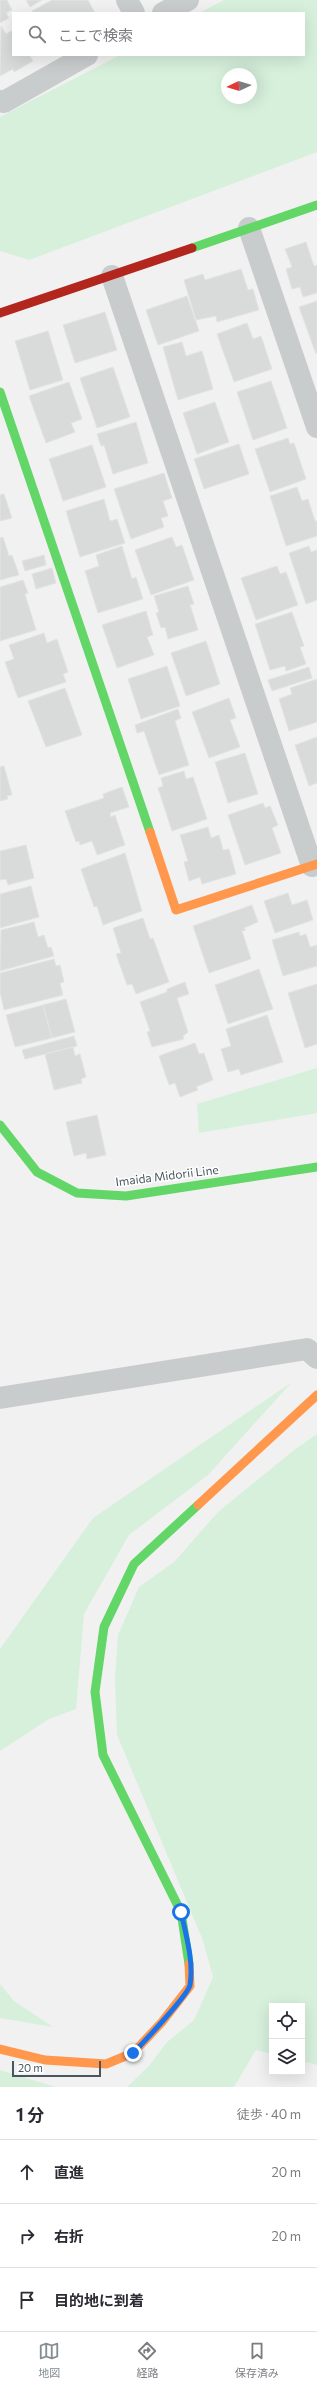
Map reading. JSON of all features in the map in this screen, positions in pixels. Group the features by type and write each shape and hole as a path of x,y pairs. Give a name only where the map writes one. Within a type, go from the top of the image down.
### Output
{"street":[{"path":"127,0 133,12"},
{"path":"165,12 188,0"},
{"path":"0,101 4,102 85,56"},
{"path":"0,313 317,205"},
{"path":"249,228 317,427"},
{"path":"0,392 176,910 314,865 112,276"},
{"name":"Imaida Midorii Line","path":"0,1125 37,1172 77,1193 126,1196 317,1167"},
{"path":"0,1398 307,1349 317,1358"},
{"path":"0,2049 45,2060 106,2064 133,2053 162,2022 190,1986 189,1953 181,1912 103,1755 95,1692 104,1627 134,1564 317,1395"}],"green space":[{"path":"224,0 317,0 317,152 29,260 0,251 0,117 118,56 305,56 305,12 201,12"},
{"path":"317,1068 317,1113 199,1133 197,1104"},
{"path":"292,1382 208,1475 129,1535 84,1614 76,1709 49,1719 0,1751 0,1649 93,1518"},
{"path":"317,1434 317,2065 305,2062 305,2003 269,2003 269,2053 256,2050 234,2087 127,2087 149,2066 166,2043 194,2020 213,1977 202,1938 117,1735 115,1676 118,1635 139,1587 174,1562 218,1512 294,1450"},
{"path":"0,1984 14,2001 53,2027 0,2018"},
{"path":"0,2070 56,2087 0,2087"}],"building":[{"path":"0,0 7,0 12,10 6,13 9,18 0,23"},
{"path":"26,0 42,0 30,7"},
{"path":"52,0 88,0 94,12 32,12"},
{"path":"1,26 6,34 12,31 12,56 30,56 33,61 14,72 13,69 0,76"},
{"path":"306,242 314,266 317,265 317,293 303,297 300,287 292,289 286,269 292,267 285,249"},
{"path":"241,269 248,290 253,289 259,310 217,322 216,316 196,320 184,280 203,274 205,280"},
{"path":"187,296 199,331 158,345 146,310"},
{"path":"317,301 317,353 316,354 299,307"},
{"path":"105,312 117,350 75,363 63,325"},
{"path":"247,323 253,339 261,336 272,369 234,382 217,334"},
{"path":"48,331 63,380 30,390 15,341"},
{"path":"182,342 186,356 202,351 213,389 178,400 163,347"},
{"path":"113,367 130,417 97,428 80,378"},
{"path":"271,381 287,428 253,440 237,392"},
{"path":"69,382 82,419 71,423 75,432 46,443 29,396"},
{"path":"215,402 229,442 197,454 183,413"},
{"path":"136,422 148,463 113,474 104,445 101,446 97,434"},
{"path":"288,438 290,444 294,443 306,479 270,492 255,449"},
{"path":"239,444 249,474 204,489 194,459"},
{"path":"92,445 106,487 63,501 49,459"},
{"path":"164,473 172,498 163,501 168,516 161,518 164,527 131,539 114,489"},
{"path":"297,487 302,501 308,499 315,521 317,521 317,536 286,546 270,496"},
{"path":"4,494 12,518 0,521 0,495"},
{"path":"104,499 110,521 117,519 125,543 80,557 66,511"},
{"path":"3,537 9,556 12,555 19,575 0,580 0,538"},
{"path":"172,537 176,547 182,545 194,580 151,595 135,550"},
{"path":"122,546 132,579 136,577 143,599 98,613 85,571 99,566 96,555"},
{"path":"309,546 311,552 317,550 317,600 306,604 289,553"},
{"path":"44,555 46,565 25,571 22,561"},
{"path":"277,566 280,574 286,572 298,605 256,620 241,578"},
{"path":"52,568 56,583 36,589 32,574"},
{"path":"23,580 28,593 25,594 36,630 0,641 0,587"},
{"path":"188,586 194,604 190,605 198,630 168,639 165,627 161,628 156,613 159,612 154,596"},
{"path":"146,611 153,635 147,637 154,655 117,668 102,625"},
{"path":"292,612 304,646 300,647 306,664 286,671 285,666 270,670 255,624"},
{"path":"44,633 47,643 57,639 68,672 63,674 66,682 18,698 5,662 14,659 9,645"},
{"path":"206,641 220,684 186,696 171,653"},
{"path":"167,666 180,706 141,719 128,679"},
{"path":"309,667 312,678 272,691 268,680"},
{"path":"317,679 317,722 289,731 279,699 292,694 290,688"},
{"path":"65,688 82,735 46,747 28,701"},
{"path":"229,698 236,718 230,720 240,747 209,758 192,712"},
{"path":"178,709 181,718 175,721 189,765 159,775 144,731 137,733 135,725"},
{"path":"317,737 317,783 309,786 295,745"},
{"path":"245,753 258,794 228,803 215,762"},
{"path":"4,766 12,795 7,796 8,799 0,801 0,767"},
{"path":"184,771 186,779 193,777 207,819 172,831 158,788 163,786 161,778"},
{"path":"122,787 129,807 110,813 111,817 115,815 125,845 97,855 92,841 80,845 79,841 76,842 65,811 104,798 103,794"},
{"path":"263,803 265,808 270,806 278,825 272,828 281,853 245,865 228,815"},
{"path":"208,827 211,838 219,835 223,850 229,849 236,874 202,884 200,877 189,881 184,862 188,861 180,835"},
{"path":"26,845 34,878 8,885 6,879 0,880 0,851"},
{"path":"125,853 142,911 103,925 97,906 94,907 81,869"},
{"path":"31,886 39,917 0,928 0,894"},
{"path":"288,893 292,905 307,900 313,920 275,933 264,901"},
{"path":"252,905 258,922 244,928 246,930 242,931 251,959 209,973 193,926"},
{"path":"143,918 150,939 153,938 169,982 136,994 132,984 127,985 116,954 121,953 113,928"},
{"path":"34,922 38,937 44,935 48,948 51,947 54,956 0,971 1,930"},
{"path":"299,932 300,936 306,934 310,947 317,945 317,966 283,976 272,940"},
{"path":"54,959 56,966 60,965 64,982 60,983 63,995 4,1010 0,992 0,973"},
{"path":"259,969 273,1009 228,1024 215,985"},
{"path":"185,982 189,994 177,998 188,1032 183,1036 184,1039 152,1047 147,1032 150,1031 140,1002 167,992 167,989"},
{"path":"317,984 317,1044 305,1048 288,993"},
{"path":"66,999 75,1032 52,1038 43,1005"},
{"path":"43,1005 52,1038 15,1047 6,1015"},
{"path":"267,1015 283,1062 241,1075 239,1069 228,1072 221,1049 231,1046 226,1029"},
{"path":"74,1036 77,1046 25,1059 22,1050"},
{"path":"195,1043 199,1054 204,1053 213,1080 196,1087 198,1090 180,1097 175,1083 169,1085 159,1056"},
{"path":"73,1047 75,1056 80,1054 86,1077 81,1079 82,1083 54,1090 45,1054"},
{"path":"97,1115 106,1155 87,1159 86,1153 74,1156 66,1122"}],"traffic: fast":[{"path":"192,248 317,205"},
{"path":"0,392 150,832"},
{"path":"0,1125 37,1172 77,1193 126,1196 317,1167"},
{"path":"189,1964 181,1912 103,1755 95,1692 104,1627 134,1564 198,1505"}],"traffic: slow":[{"path":"150,832 176,910 317,864"},
{"path":"198,1505 317,1395"},
{"path":"0,2049 45,2060 106,2064 133,2053 162,2022 190,1986 189,1964"}],"traffic: jam":[{"path":"0,313 192,248"}],"route":[{"path":"133,2053 162,2022 190,1986 189,1953 181,1912"}]}
